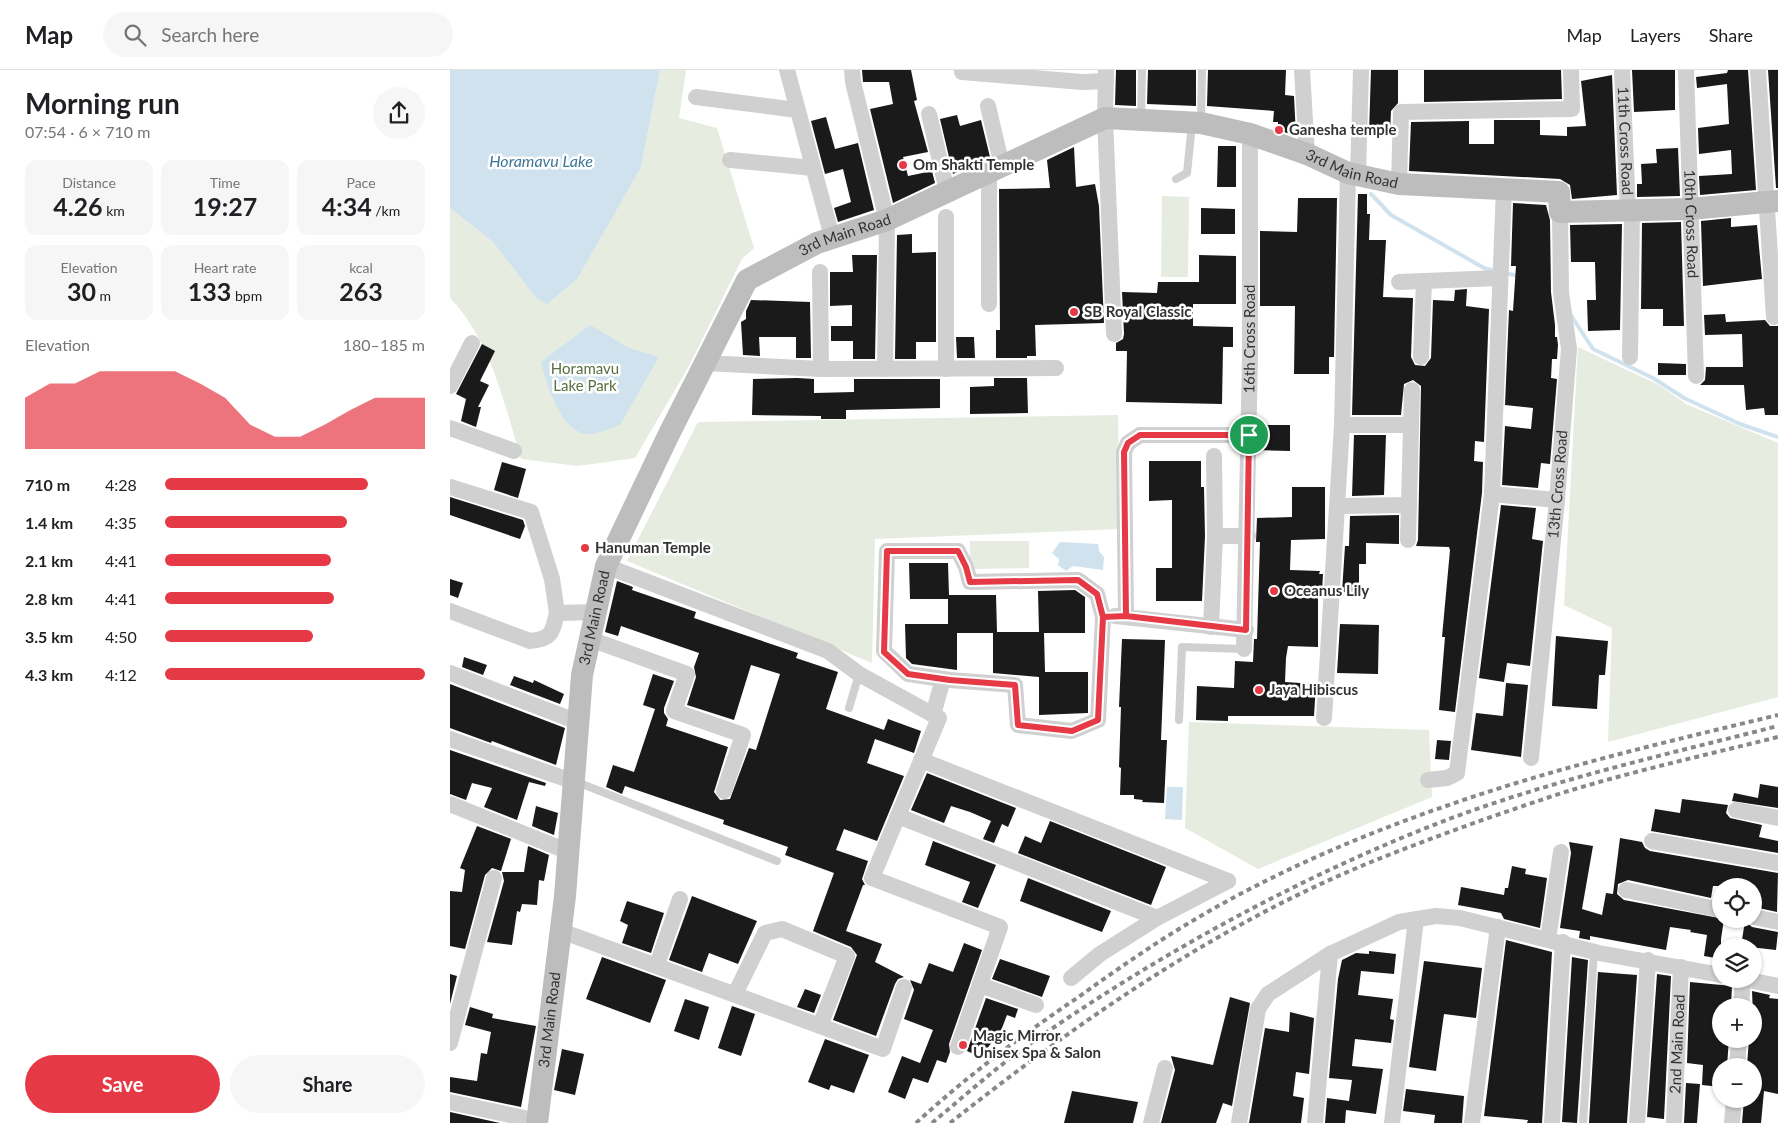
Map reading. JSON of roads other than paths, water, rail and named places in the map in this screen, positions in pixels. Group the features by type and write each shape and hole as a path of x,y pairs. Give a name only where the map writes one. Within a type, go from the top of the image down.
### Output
{"street":[{"path":"788,70 832,237"},
{"path":"852,70 853,82 887,220 885,369"},
{"path":"1302,70 1306,154"},
{"path":"1324,718 1338,506 1353,174 1361,70"},
{"path":"1399,184 1401,112 1572,110 1571,70"},
{"name":"11th Cross Road","path":"1622,70 1630,212 1630,357"},
{"name":"10th Cross Road","path":"1686,70 1696,376"},
{"path":"1758,70 1773,202 1774,317"},
{"path":"962,72 1082,82 1106,76 1105,118 1114,334"},
{"path":"696,97 797,110"},
{"path":"988,106 996,169 989,304"},
{"path":"930,114 947,191"},
{"name":"3rd Main Road","path":"538,1122 569,852 582,675 606,566 747,280 832,237 887,220 1105,118 1197,123 1250,134 1306,154 1353,174 1399,184 1559,192 1560,212"},
{"name":"16th Cross Road","path":"1244,649 1248,536 1250,134"},
{"path":"730,160 813,168"},
{"path":"1428,780 1447,778 1457,773 1492,494 1499,271 1504,188"},
{"path":"1560,212 1630,212 1773,202"},
{"name":"13th Cross Road","path":"1531,758 1557,500 1569,349 1561,292 1560,212"},
{"path":"946,217 946,369"},
{"path":"1399,282 1424,281 1499,271"},
{"path":"820,272 821,369"},
{"path":"1422,357 1424,281"},
{"path":"450,386 472,343"},
{"path":"704,364 821,369 1056,368"},
{"path":"1408,540 1412,390"},
{"path":"1342,425 1410,425"},
{"path":"450,428 514,451"},
{"path":"1126,616 1124,452 1128,443 1140,435 1249,435"},
{"path":"1211,627 1215,536 1214,456"},
{"path":"450,487 531,512 552,578 557,613 552,632 543,640 530,641 450,611"},
{"path":"1492,494 1557,500"},
{"path":"1338,506 1409,506"},
{"path":"1215,536 1248,536"},
{"path":"887,551 958,551 966,567 970,582 1078,580 1097,594 1103,617 1098,720 1072,731 1018,725 1015,685 908,674 884,652 887,551"},
{"path":"606,566 828,651 859,674 939,718 872,878 1000,927 958,1047"},
{"path":"557,613 596,612"},
{"path":"1103,617 1126,616 1246,630"},
{"path":"590,639 687,674 674,711 744,735 724,791"},
{"path":"450,673 578,722"},
{"path":"933,715 943,679"},
{"path":"450,739 575,782"},
{"path":"921,760 1228,881 1157,918 1100,954 1071,978"},
{"path":"450,804 569,852"},
{"path":"1736,810 1778,818"},
{"path":"898,816 1157,918"},
{"path":"1652,841 1778,862"},
{"path":"1552,1123 1556,940 1561,852"},
{"path":"450,1043 494,878"},
{"path":"1626,890 1712,908"},
{"path":"657,966 680,899"},
{"path":"1239,1123 1258,1010 1268,994 1330,954 1399,922 1436,916 1460,918 1556,940 1594,951 1712,972"},
{"path":"1392,1123 1416,919"},
{"path":"1762,919 1778,922"},
{"path":"1472,1123 1498,927"},
{"path":"735,994 765,933 782,930 847,956 820,1026"},
{"path":"561,932 883,1049 904,987"},
{"path":"1315,1123 1330,954"},
{"path":"1637,1123 1648,960"},
{"name":"2nd Main Road","path":"1674,1123 1681,966"},
{"path":"1762,983 1778,986"},
{"path":"980,985 1036,1006"},
{"path":"1151,1123 1165,1068"},
{"path":"450,1102 538,1122"},
{"path":"1732,1123 1733,1108"}],"lane":[{"path":"1141,120 1142,70"},
{"path":"1176,179 1187,173 1197,123 1202,70"},
{"name":"16th Cross Road","path":"1179,720 1182,647 1244,649"},
{"path":"849,708 859,674"},
{"path":"575,782 777,861"},
{"path":"1583,1123 1594,951"}],"water":[{"name":"Horamavu Lake","path":"450,70 660,70 641,167 577,279 547,304 536,298 493,242 450,208"},
{"path":"590,325 629,348 659,357 620,425 602,432 590,434 580,432 571,427 564,418 551,395 541,362"},
{"path":"1060,542 1098,544 1099,551 1104,557 1103,570 1073,566 1066,571 1058,565 1059,559 1052,553"},
{"path":"1167,787 1183,787 1182,820 1165,819"}],"waterway":[{"path":"1371,194 1391,215 1484,268 1495,271"},
{"path":"1504,273 1519,276"},
{"path":"1570,314 1593,349 1653,378 1684,398 1740,424 1778,437"}],"railway":[{"path":"916,1123 954,1089 994,1058 1134,958 1223,903 1285,871 1414,817 1487,792 1610,756 1778,715"},
{"path":"932,1123 989,1075 1073,1014 1176,950 1284,892 1339,866 1394,841 1489,805 1571,779 1778,726"},
{"path":"950,1123 1049,1048 1151,978 1204,945 1314,887 1418,844 1562,793 1643,770 1778,737"}],"place":[{"name":"Ganesha temple","path":"1279,130"},
{"name":"Om Shakti Temple","path":"903,165"},
{"name":"SB Royal Classic","path":"1074,312"},
{"name":"Hanuman Temple","path":"585,548"},
{"name":"Oceanus Lily","path":"1274,591"},
{"name":"Jaya Hibiscus","path":"1259,690"},
{"name":"Magic Mirror Unisex Spa & Salon","path":"963,1045"}],"park label":[{"name":"Horamavu Lake Park","path":"585,378"}]}
